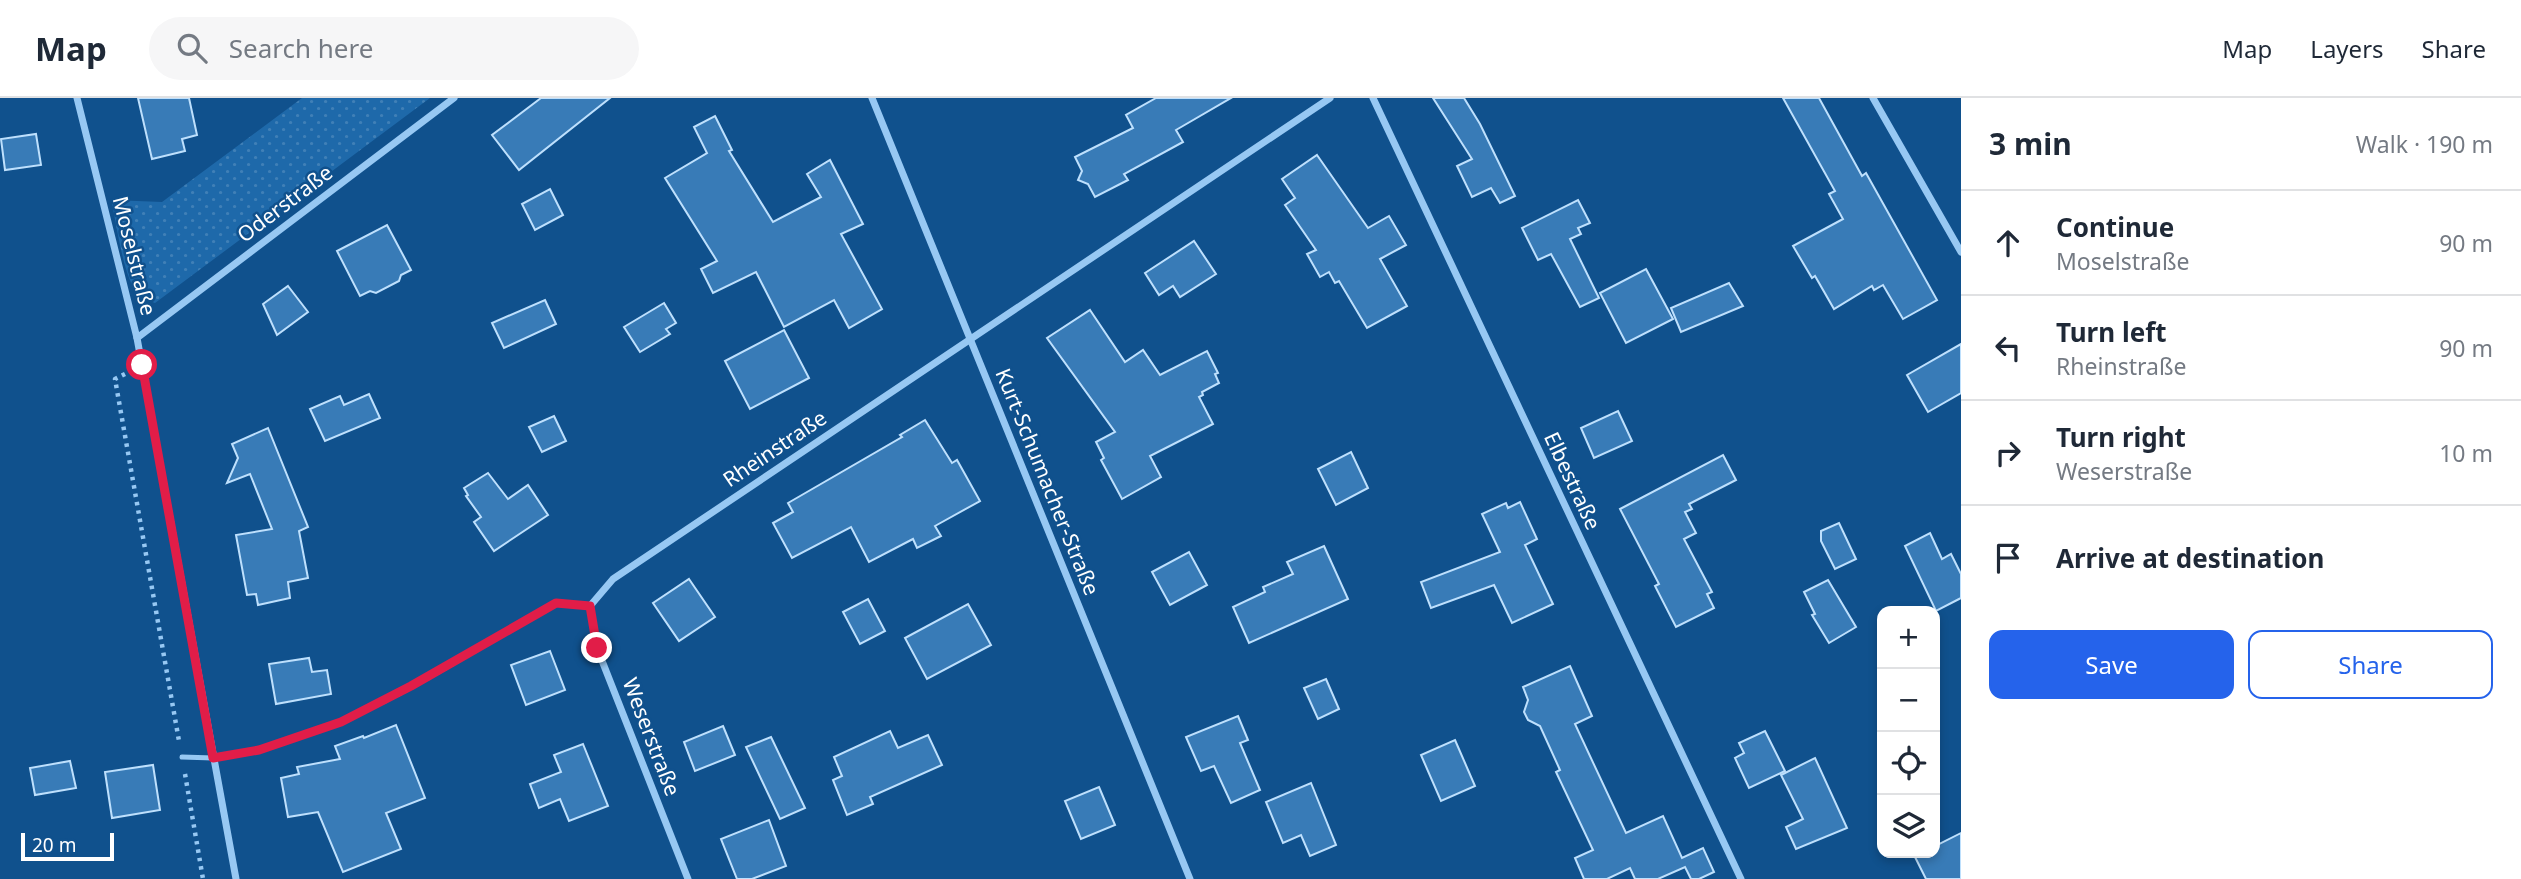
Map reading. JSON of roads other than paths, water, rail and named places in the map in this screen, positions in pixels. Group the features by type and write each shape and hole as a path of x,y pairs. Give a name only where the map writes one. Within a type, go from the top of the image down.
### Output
{"street":[{"name":"Moselstraße","path":"77,98 142,365 236,879"},
{"name":"Kurt-Schumacher-Straße","path":"872,98 1190,879"},
{"name":"Rheinstraße","path":"590,606 613,579 1330,98"},
{"name":"Elbestraße","path":"1373,98 1741,879"},
{"path":"1873,98 1961,252"},
{"name":"Oderstraße","path":"136,338 451,99"},
{"name":"Weserstraße","path":"590,606 597,648 688,879"}],"lane":[{"path":"182,757 213,758"}]}
